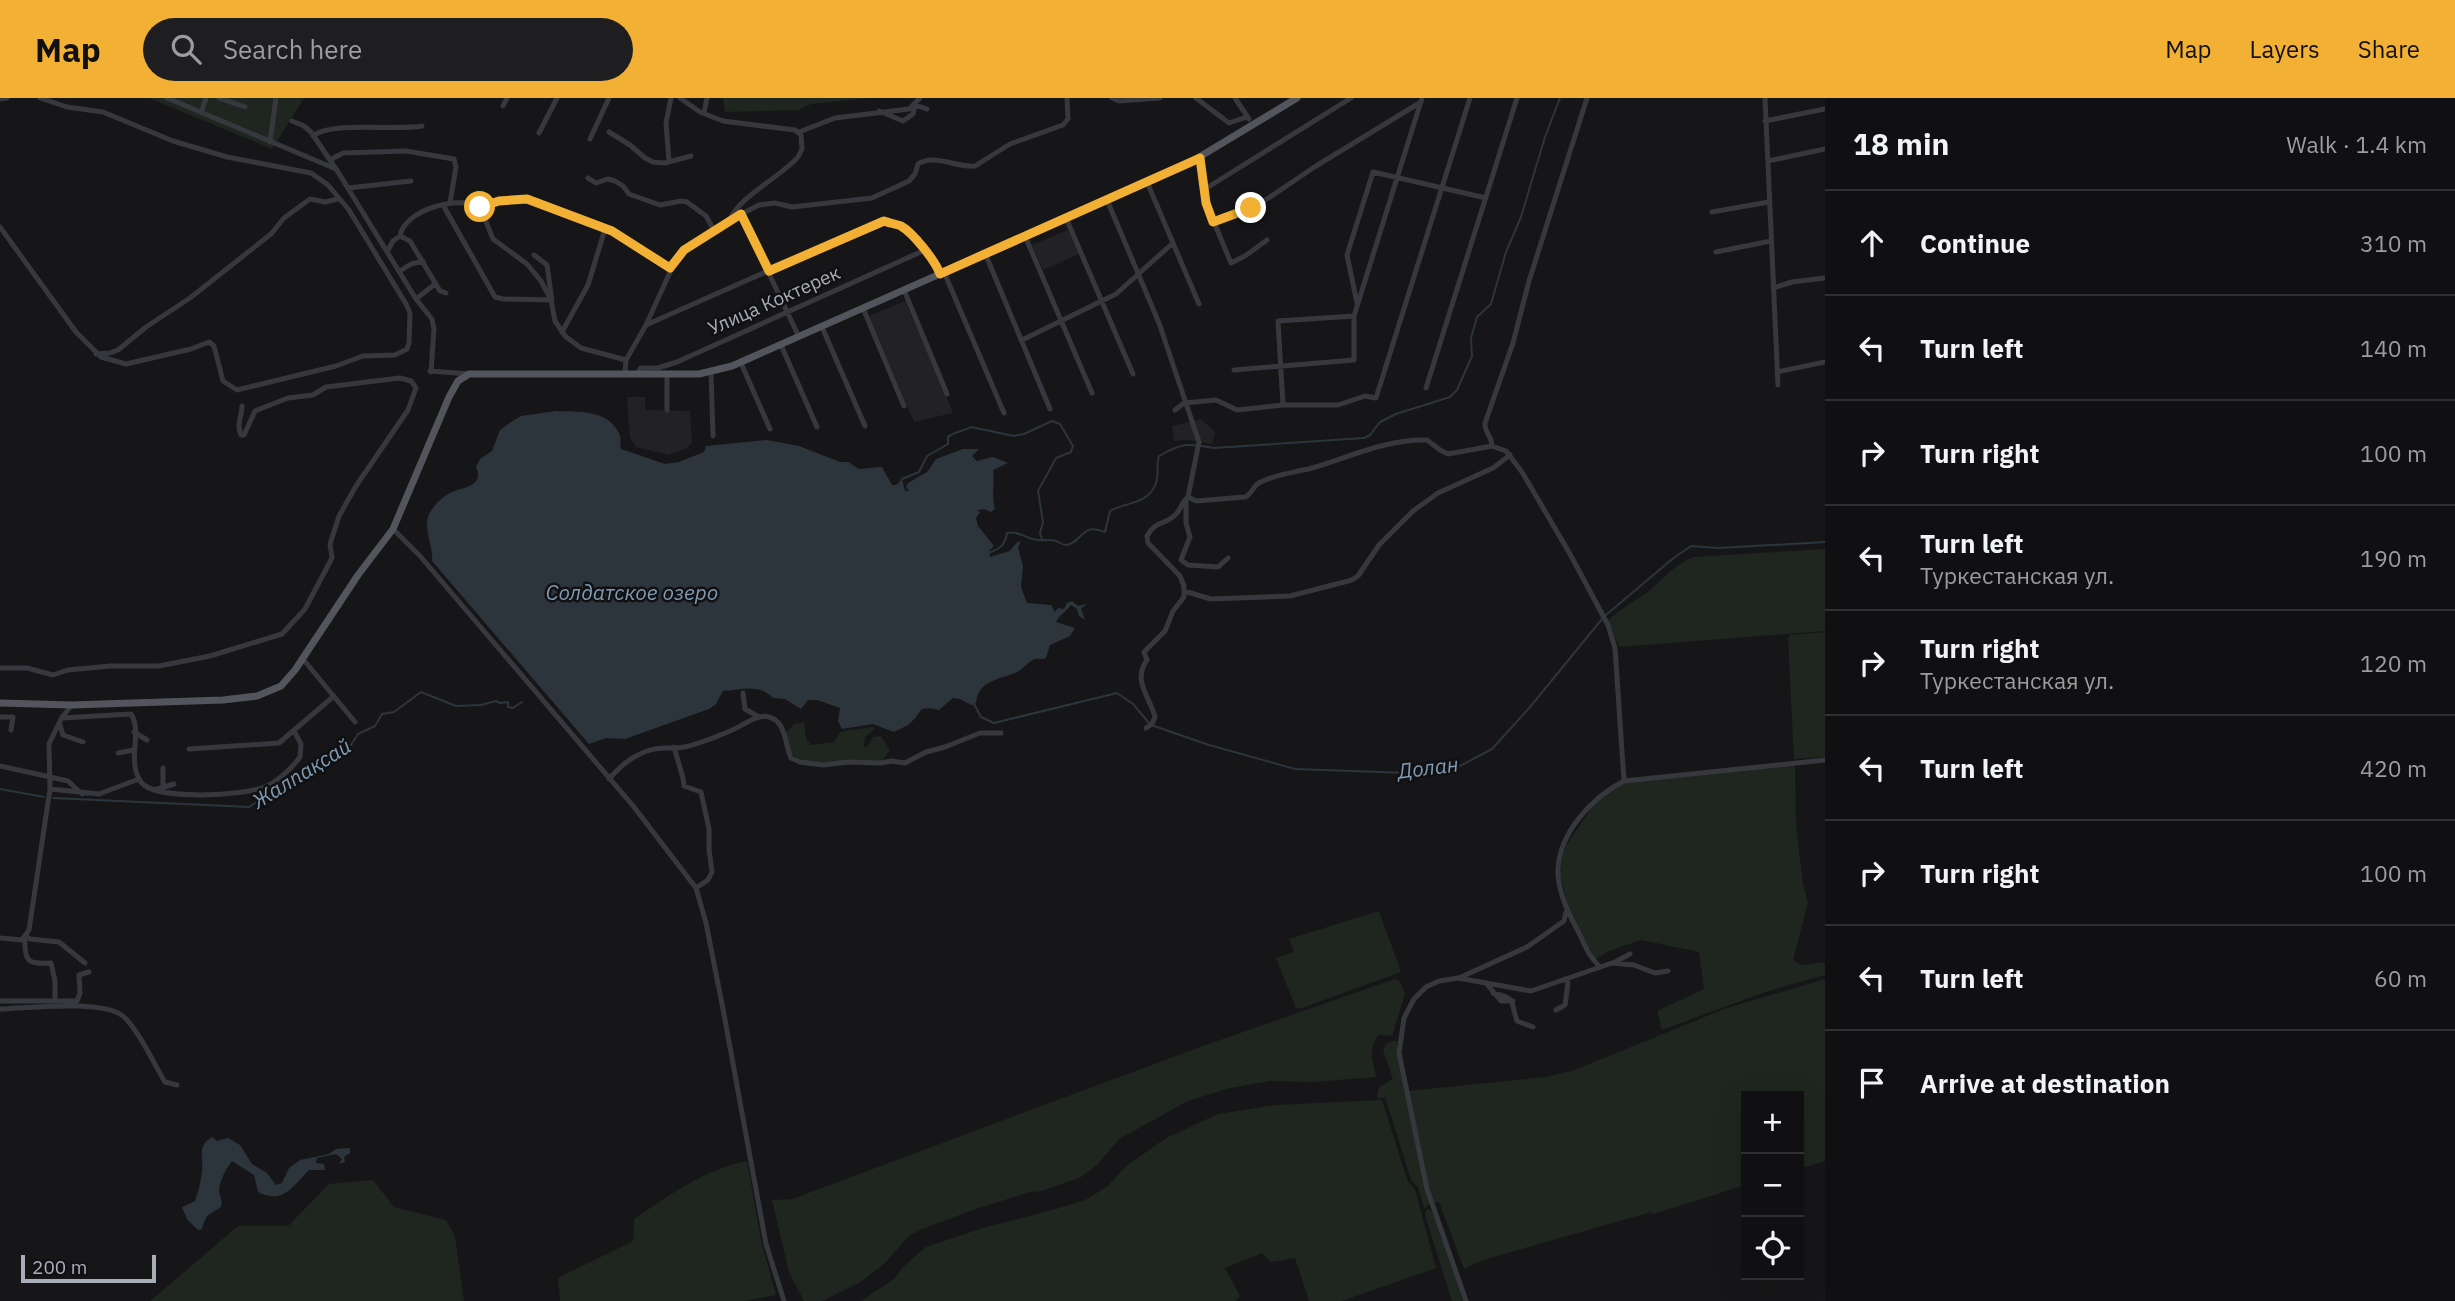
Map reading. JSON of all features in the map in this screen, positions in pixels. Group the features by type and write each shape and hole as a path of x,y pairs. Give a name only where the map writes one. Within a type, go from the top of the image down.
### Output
{"main road":[{"path":"0,703 72,705 210,701 257,696 281,686 303,659 358,575 393,529 454,387 465,370 667,374 711,372 741,363 1200,158 1297,98"}],"street":[{"path":"0,99 7,98"},
{"path":"0,227 76,332 96,354 126,364 191,349 209,342 214,346 223,381 237,390 363,356 402,353 409,343 410,313 382,262 356,221 328,185 311,173 227,157 173,141 103,112 67,107 40,98"},
{"path":"167,98 336,169"},
{"path":"201,113 206,98"},
{"path":"219,98 245,107"},
{"path":"270,142 275,98"},
{"path":"503,106 507,98"},
{"path":"539,133 557,98"},
{"path":"590,139 609,98"},
{"path":"669,161 666,123 671,98"},
{"path":"680,98 723,121 795,130 802,135 798,157 752,195 731,215 730,220"},
{"path":"704,113 707,98"},
{"path":"799,132 835,118 905,110 915,105 920,98"},
{"path":"625,374 626,360 646,326 670,268 684,250 730,220 763,204 775,203 792,207 872,198 909,181 923,160 975,166 1010,144 1063,125 1068,119 1068,98"},
{"path":"1112,98 1119,101 1160,98"},
{"path":"1196,98 1229,122 1247,117"},
{"path":"1235,98 1252,125"},
{"path":"1205,189 1351,98"},
{"path":"1175,410 1187,403 1216,400 1237,410 1283,405 1338,405 1365,396 1376,398 1470,98"},
{"path":"1426,388 1517,98"},
{"path":"1492,446 1485,423 1513,343 1528,281 1587,98"},
{"path":"1765,98 1779,385"},
{"path":"1213,222 1267,199 1422,100"},
{"path":"1234,370 1354,359 1354,316 1422,100"},
{"path":"915,105 927,108"},
{"path":"879,111 906,121 915,112 915,105"},
{"path":"1765,121 1825,109"},
{"path":"292,121 304,126 313,135 433,322 430,371 465,370"},
{"path":"313,135 318,131 337,129 422,126"},
{"path":"609,132 630,145 645,159 659,163 691,156"},
{"path":"1768,161 1825,149"},
{"path":"330,160 343,153 400,151 454,159 456,167 450,203"},
{"path":"1200,158 1206,203 1232,263 1267,240"},
{"path":"1357,306 1347,254 1373,172 1486,198"},
{"path":"588,178 596,183 608,179 615,181 629,194 660,205 687,202 706,216 715,232"},
{"path":"348,188 411,181"},
{"path":"1147,183 1199,304"},
{"path":"96,354 118,351 271,234 284,218 310,199 325,202 338,200"},
{"path":"387,250 400,236 402,227 408,220 443,205 468,202 480,207 499,201 527,199 618,234 670,268"},
{"path":"1107,200 1159,323 1199,444 1187,498 1186,523 1190,537 1181,560 1188,565 1218,567 1228,558"},
{"path":"1712,212 1769,202"},
{"path":"443,205 495,297 552,302"},
{"path":"480,207 493,239 532,269 552,302"},
{"path":"741,214 799,337"},
{"path":"1066,218 1133,374"},
{"path":"646,326 881,221 901,226 925,250 942,273 1004,413"},
{"path":"562,332 588,285 606,229"},
{"path":"400,236 410,240 435,284 440,291 446,293"},
{"path":"1025,236 1092,393"},
{"path":"1716,252 1771,241"},
{"path":"1022,340 1116,294 1173,243"},
{"name":"Улица Коктерек","path":"637,374 641,368 657,368 677,362 925,250"},
{"path":"985,253 1050,409"},
{"path":"534,255 547,265 555,321 562,332 581,348 626,360"},
{"path":"400,271 423,261"},
{"path":"1773,288 1792,282 1825,278"},
{"path":"416,299 435,284"},
{"path":"904,290 947,394"},
{"path":"863,308 904,405"},
{"path":"1283,405 1278,321 1354,316"},
{"path":"822,327 865,426"},
{"path":"781,345 817,427"},
{"path":"1777,372 1825,362"},
{"path":"741,363 770,429"},
{"path":"711,372 713,436"},
{"path":"667,374 667,410"},
{"path":"0,668 27,668 53,675 68,670 118,665 159,666 210,656 277,636 292,625 305,609 332,558 330,544 339,516 356,486 408,410 416,388 411,381 400,378 326,387 313,395 288,398 255,411 244,435 241,435 239,429 242,406"},
{"path":"1187,498 1196,501 1245,498 1259,482 1387,445 1427,440 1448,454 1492,446 1510,455 1570,554 1608,625 1618,665 1624,781"},
{"path":"1184,591 1211,599 1290,596 1352,580 1358,576 1371,554 1413,511 1438,493 1493,468 1510,455"},
{"path":"1146,728 1152,724 1155,717 1142,685 1142,667 1147,660 1144,652 1165,631 1184,597 1180,576 1148,543 1147,536 1152,527 1175,516 1187,498"},
{"path":"393,529 420,556 640,814 696,888 706,923 723,1009 766,1244 784,1301"},
{"path":"303,659 355,722"},
{"path":"743,693 745,709 759,717"},
{"path":"189,749 276,744 334,696"},
{"path":"55,1000 51,963 33,963 28,960 24,951 50,789 50,744 72,705"},
{"path":"61,721 129,713 135,720 135,766 139,779 145,787 171,794 230,795 265,787 300,757 301,744 294,731"},
{"path":"609,779 626,761 639,754 652,749 682,747 699,742 759,717 769,716 778,722 791,758 823,765 848,762 905,763 926,752 981,733 1001,733"},
{"path":"0,717 13,717 10,730"},
{"path":"61,721 63,735 83,742"},
{"path":"134,732 147,740"},
{"path":"674,747 684,786 701,792 707,815 712,872 708,880 696,888"},
{"path":"118,753 134,750"},
{"path":"1600,967 1589,957 1572,922 1558,868 1565,843 1593,802 1624,781 1825,760"},
{"path":"0,766 71,783 82,794"},
{"path":"163,768 163,786"},
{"path":"50,789 99,794 139,779"},
{"path":"154,790 174,784"},
{"path":"1466,1301 1427,1189 1398,1053 1404,1018 1414,999 1426,987 1439,981 1458,978 1527,947 1564,921 1567,909"},
{"path":"1564,921 1572,922"},
{"path":"0,938 25,937 59,942 85,963"},
{"path":"1458,978 1531,991 1612,963 1630,954"},
{"path":"1612,963 1634,965 1655,974 1668,971"},
{"path":"0,1001 79,999 79,975 89,972"},
{"path":"1556,1010 1565,1005 1568,984 1566,979"},
{"path":"1486,983 1503,1002 1513,1002 1517,1021 1533,1027"},
{"path":"1531,991 1532,999"},
{"path":"0,1009 72,1006 114,1009 135,1029 165,1082 177,1085"}],"shaded area":[{"path":"149,98 304,98 272,149"},
{"path":"723,98 868,98 811,104 798,110 725,112"},
{"path":"1068,230 1079,254 1043,270 1032,245"},
{"path":"905,301 953,413 914,422 869,316"},
{"path":"627,397 645,397 645,410 690,411 692,443 687,448 669,455 636,447 630,438"},
{"path":"1201,419 1215,432 1212,444 1174,441 1172,426"},
{"path":"1825,549 1825,631 1619,647 1608,620 1680,564 1694,557"},
{"path":"1825,632 1825,757 1794,759 1788,638 1790,635"},
{"path":"804,722 806,739 811,745 834,742 840,732 873,727 875,728 865,737 864,747 867,747 873,737 881,736 890,750 882,762 824,765 802,760 792,755 785,733 795,724"},
{"path":"1795,765 1796,824 1808,903 1793,960 1802,965 1825,962 1825,975 1768,991 1662,1030 1657,1011 1704,989 1699,952 1641,940 1609,951 1596,961 1570,913 1560,875 1566,846 1596,801 1624,783"},
{"path":"1379,911 1401,972 1296,1008 1276,958 1294,952 1289,939"},
{"path":"1395,979 1400,981 1405,994 1392,1036 1379,1035 1373,1045 1376,1077 1312,1082 1271,1081 1230,1088 1188,1101 1119,1139 1098,1164 1081,1177 973,1210 920,1230 909,1236 885,1263 859,1283 822,1301 804,1301 789,1272 772,1200 792,1199 1200,1047"},
{"path":"1825,979 1825,1161 1804,1167 1804,1091 1741,1091 1741,1187 1653,1214 1651,1212 1483,1260 1464,1269 1439,1202 1433,1202 1428,1188 1408,1091 1545,1077 1572,1071 1724,1009"},
{"path":"1397,1041 1398,1058 1430,1202 1426,1208 1418,1187 1411,1180 1385,1097 1377,1097 1379,1087 1393,1079 1383,1050 1386,1044"},
{"path":"1382,1100 1408,1182 1415,1189 1436,1268 1342,1301 1309,1301 1295,1258 1271,1262 1262,1253 1225,1268 1240,1296 1236,1301 861,1301 894,1279 904,1266 926,1247 1085,1200 1108,1186 1125,1167 1166,1138 1218,1114 1276,1105"},
{"path":"747,1161 761,1240 776,1295 745,1301 560,1301 558,1278 633,1241 634,1219 702,1177"},
{"path":"373,1180 394,1207 446,1220 455,1236 464,1301 150,1301 238,1226 288,1226 329,1184"},
{"path":"1428,1209 1433,1212 1463,1301 1452,1301 1427,1222 1425,1213"}],"water":[{"name":"Солдатское озеро","path":"556,411 600,416 614,425 619,433 621,449 665,464 679,462 704,452 706,446 767,440 799,446 840,462 848,462 859,469 882,467 892,485 902,479 905,491 909,491 906,487 908,483 927,472 936,459 963,449 979,449 972,456 977,461 993,457 1008,463 993,470 995,509 991,512 977,510 980,512 976,518 978,526 994,546 989,551 990,557 1010,551 1021,541 1018,547 1023,566 1021,587 1027,603 1051,605 1055,612 1058,608 1064,609 1067,603 1072,601 1078,606 1087,604 1081,609 1085,620 1071,605 1056,622 1075,628 1070,636 1050,645 1046,658 1030,661 1017,672 985,685 976,703 971,705 953,698 939,710 921,710 915,719 894,732 873,724 842,729 838,721 840,708 817,700 808,700 801,709 785,699 773,698 762,690 750,688 723,691 716,704 709,709 625,739 606,738 589,744 432,561 427,527 429,514 439,501 475,482 478,474 476,467 480,459 492,451 500,430 521,416"},
{"path":"212,1137 217,1141 228,1138 240,1145 252,1164 267,1173 276,1185 282,1183 289,1168 300,1160 329,1154 336,1149 350,1148 350,1153 344,1157 345,1162 339,1164 342,1159 336,1154 317,1158 316,1163 324,1164 325,1170 309,1170 287,1192 274,1196 258,1192 254,1175 232,1161 219,1189 221,1207 208,1215 202,1229 198,1230 187,1219 182,1207 195,1201 202,1176 202,1149"}],"waterway":[{"path":"989,553 1002,546 1007,533 1035,540 1054,540 1066,545 1076,541 1086,531 1105,532 1110,511 1148,495 1156,483 1159,456 1179,446 1214,448 1364,438 1370,435 1380,422 1396,414 1450,397 1457,390 1472,356 1471,338 1477,317 1491,304 1506,252 1521,217 1545,137 1560,98"},
{"path":"902,479 919,472 927,456 948,444 950,435 971,427 1014,436 1052,421 1060,424 1073,446 1071,452 1056,458 1038,491 1043,522 1040,533 1042,539"},
{"name":"Долан","path":"1606,615 1691,546 1718,548 1825,542"},
{"name":"Долан","path":"1154,726 1209,745 1295,769 1409,773 1458,767 1492,749 1602,619"},
{"name":"Жалпақсай","path":"53,798 249,807 341,745 351,745 358,734 375,726 382,714 394,712 421,692 456,706 481,705 496,701 508,702 508,707 513,708 522,702"},
{"name":"Долан","path":"974,704 981,717 994,723 1117,693 1133,704 1149,723"},
{"name":"Жалпақсай","path":"0,789 44,797"}],"route":[{"path":"480,207 499,201 527,199 612,231 670,268 684,250 741,214 769,271 884,221 901,226 925,250 940,274 1200,158 1206,203 1213,222 1251,208"}]}
